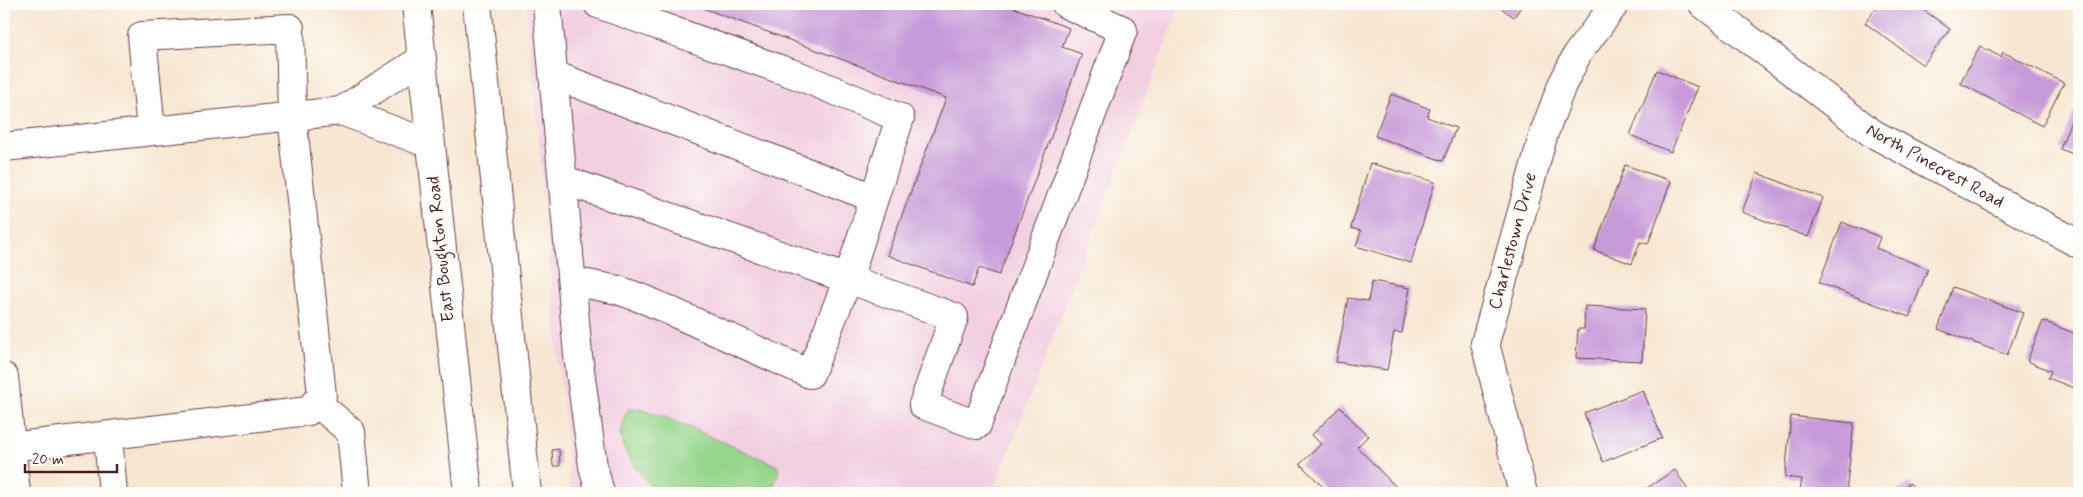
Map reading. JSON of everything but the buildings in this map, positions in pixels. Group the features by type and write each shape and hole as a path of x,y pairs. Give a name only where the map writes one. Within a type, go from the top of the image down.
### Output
{"street":[{"name":"East Boughton Road","path":"416,4 468,493"},
{"path":"477,4 527,493"},
{"path":"547,4 578,355 592,457 600,493"},
{"path":"572,281 618,290 646,300 810,374 848,279 900,118 802,77 598,4"},
{"path":"564,180 954,317 923,405 977,425 1123,30 1066,4"},
{"name":"Charlestown Drive","path":"1523,493 1486,342 1544,133 1562,85 1578,53 1615,4"},
{"name":"North Pinecrest Road","path":"1703,4 1872,133 2079,244"},
{"path":"11,447 308,412 322,395 292,116 290,28 142,36 151,131"},
{"path":"341,111 422,59"},
{"path":"554,75 874,198"},
{"path":"4,147 341,111 430,144"},
{"path":"4,377 16,493"},
{"path":"316,402 351,432 357,493"},
{"path":"108,436 113,493"}],"shaded area":[{"path":"526,4 1181,4 993,493 571,493"}],"green space":[{"path":"629,409 642,410 667,418 776,465 780,471 770,493 658,493 642,476 622,442 622,425"}]}
